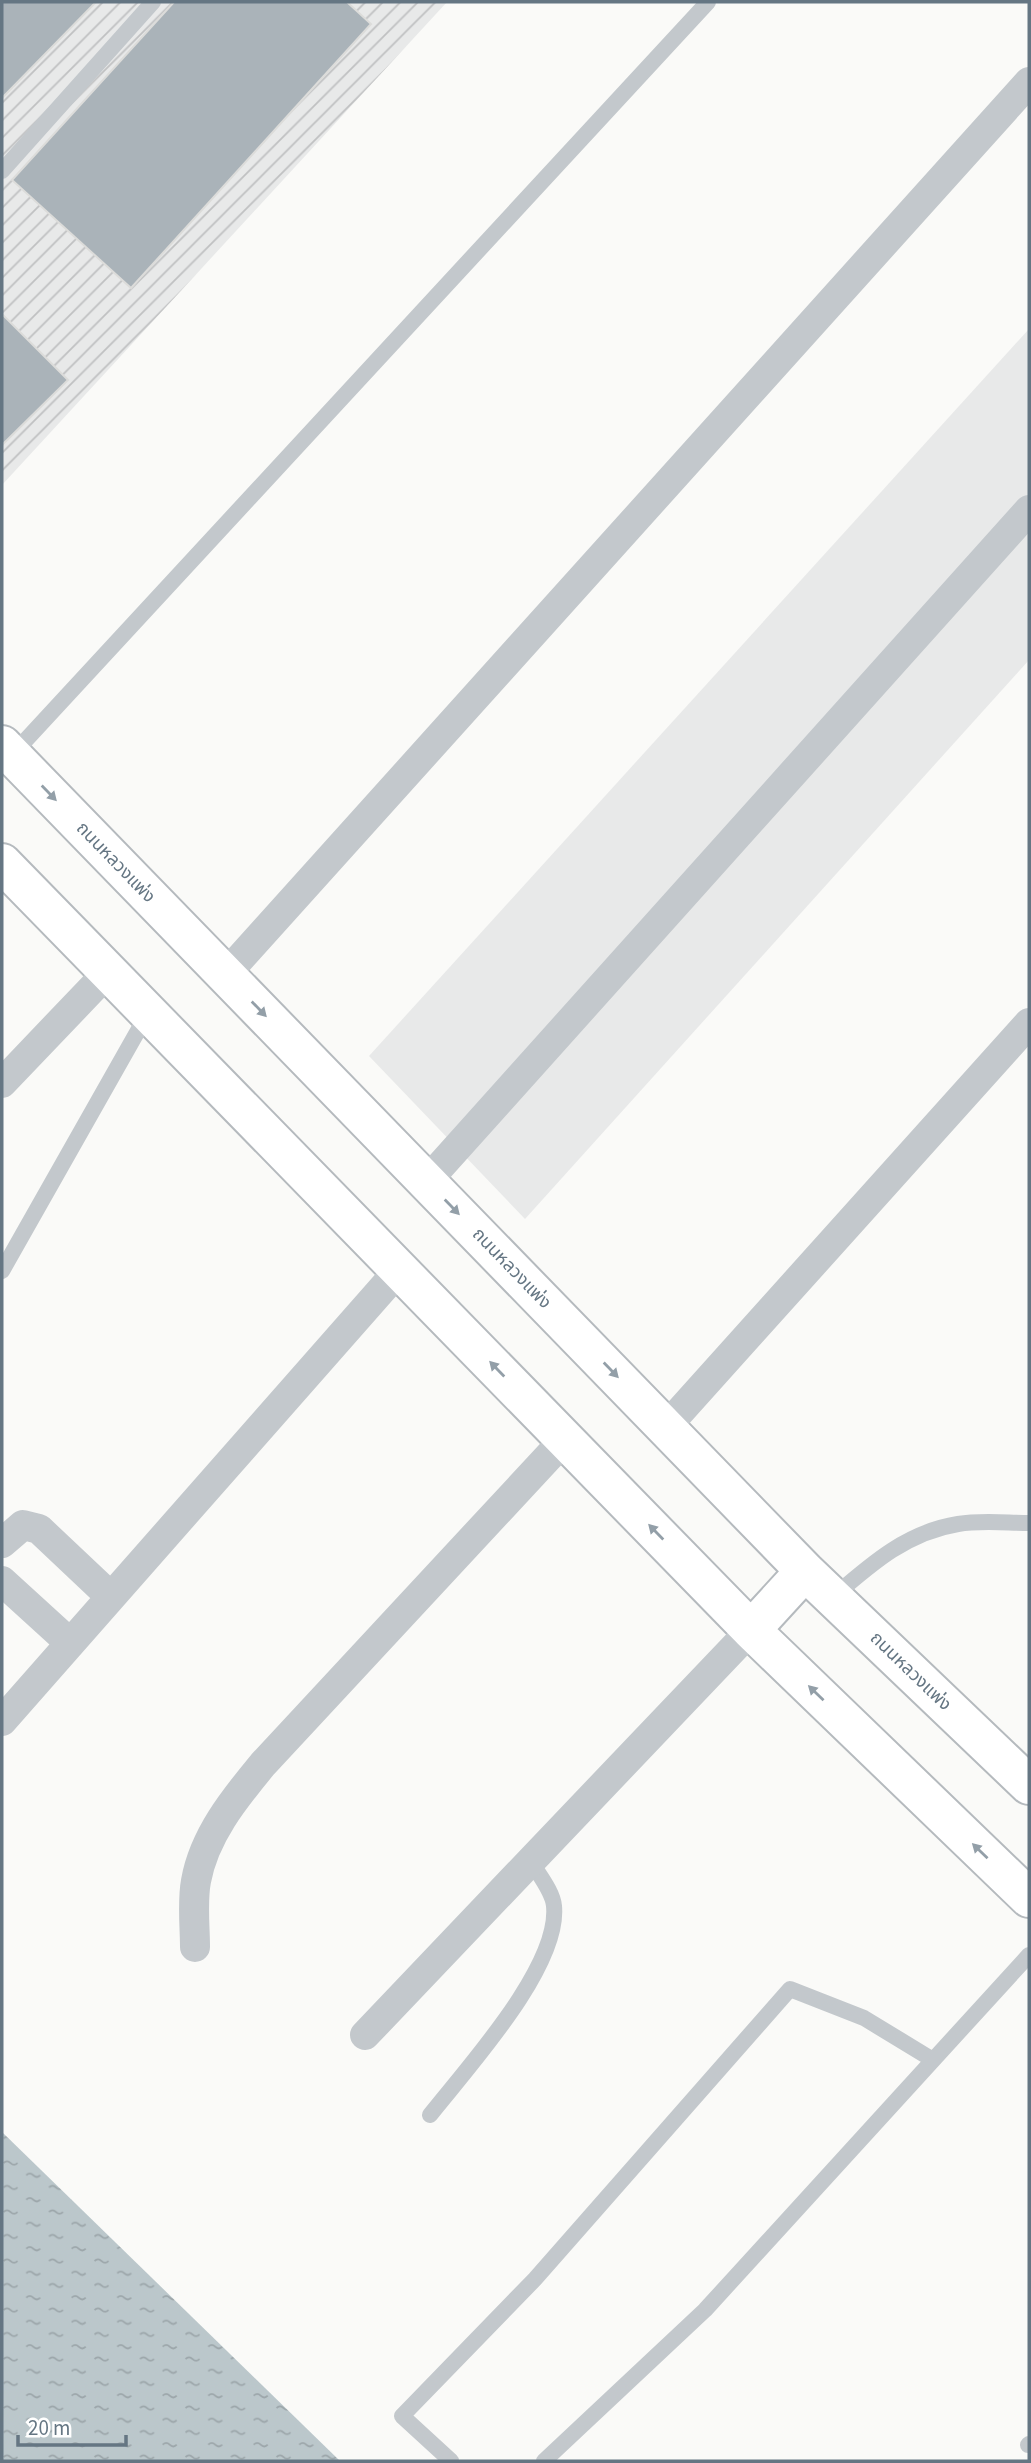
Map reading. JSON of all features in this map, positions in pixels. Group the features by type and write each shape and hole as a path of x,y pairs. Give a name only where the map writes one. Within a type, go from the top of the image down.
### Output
{"main road":[{"name":"ถนนหลวงแพ่ง","path":"7,750 805,1571 1029,1785"},
{"path":"4,872 108,972 751,1630 1029,1898"},
{"path":"751,1630 805,1571"}],"street":[{"path":"226,974 1029,82"},
{"path":"426,1181 1029,510"},
{"path":"2,1083 108,972"},
{"path":"666,1427 1029,1023"},
{"path":"2,1721 400,1270"},
{"path":"195,1947 195,1882 209,1842 230,1804 263,1764 565,1439"},
{"path":"2,1543 23,1525 39,1529 111,1597"},
{"path":"2,1581 70,1643"},
{"path":"365,2035 532,1863 751,1630"}],"lane":[{"path":"2,171 153,2"},
{"path":"7,750 708,2"},
{"path":"2,1272 148,1013"},
{"path":"833,1597 877,1558 913,1537 959,1523 1029,1523"},
{"path":"430,2115 484,2047 535,1975 551,1941 554,1904 532,1863"},
{"path":"544,2461 705,2310 1029,1955"},
{"path":"452,2461 402,2416 535,2278 790,1989 864,2018 933,2060"}],"shaded area":[{"path":"2,2 447,2 2,485"},
{"path":"1029,329 1029,660 525,1219 369,1056"}],"water":[{"path":"2,2132 340,2461 2,2461"}],"building":[{"path":"2,2 96,2 2,98"},
{"path":"174,2 347,2 371,24 131,288 12,180"},
{"path":"2,314 68,380 2,445"}]}
